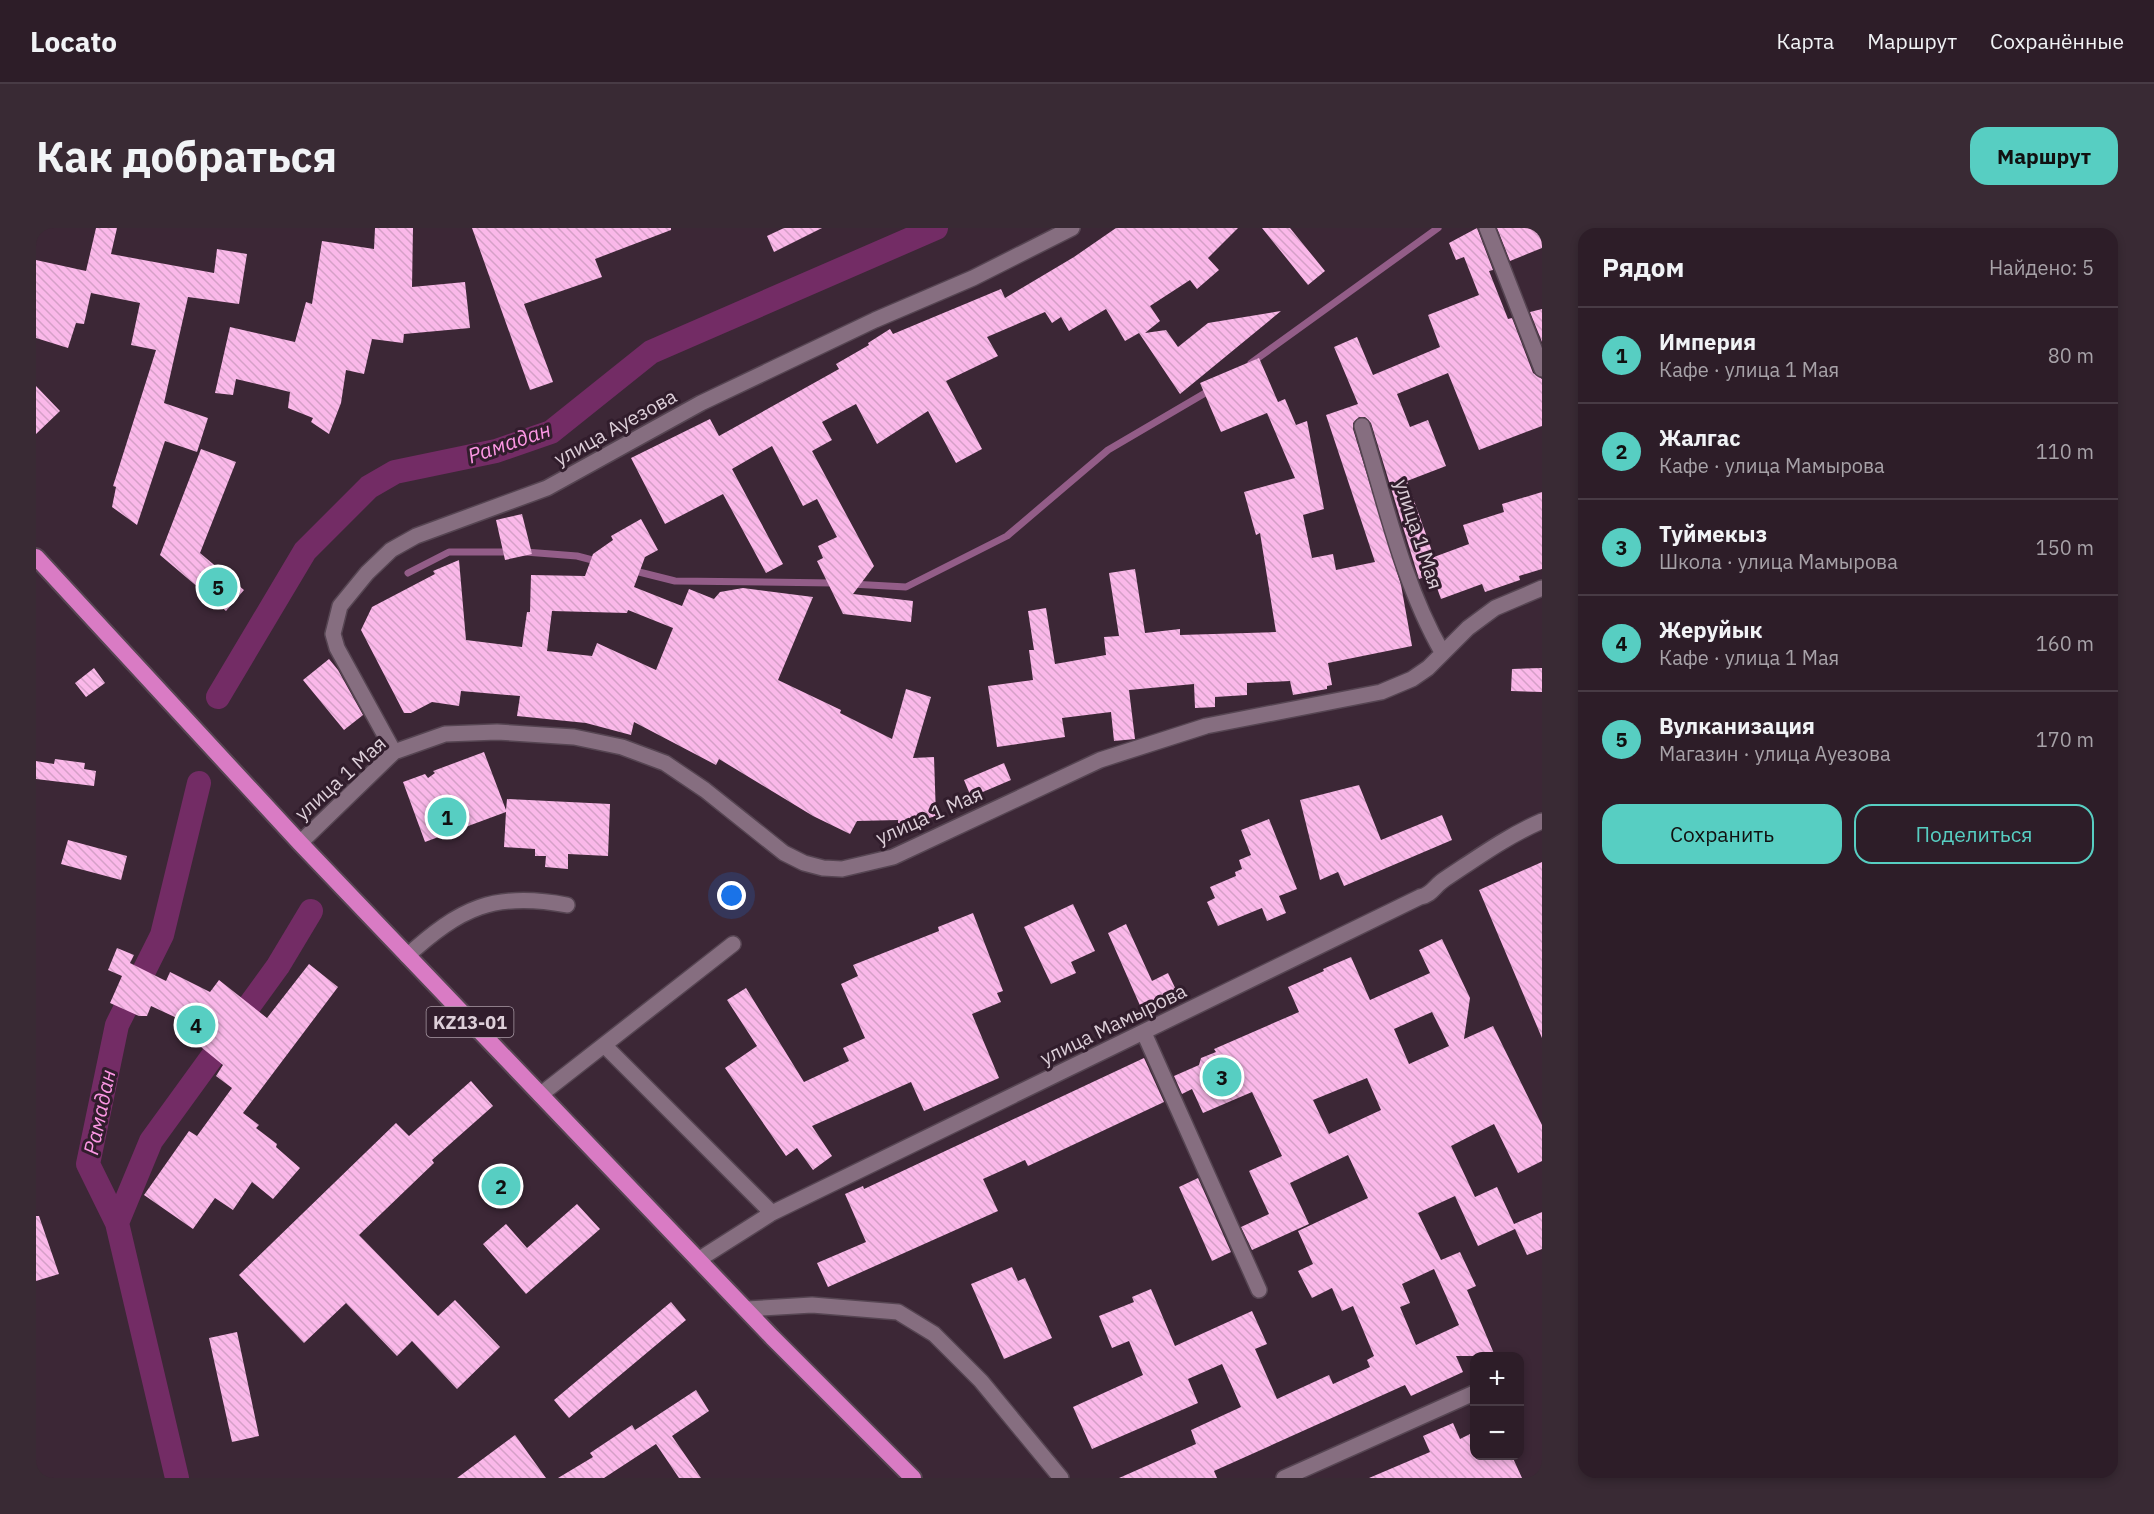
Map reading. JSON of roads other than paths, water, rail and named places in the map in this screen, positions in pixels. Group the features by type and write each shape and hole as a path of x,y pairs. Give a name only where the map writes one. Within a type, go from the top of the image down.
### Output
{"highway":[{"name":"KZ13-01","path":"36,557 407,956 698,1260 912,1478"}],"street":[{"name":"улица Ауезова","path":"394,753 337,648 333,634 340,606 367,573 391,550 416,536 507,504 555,484 701,404 875,320 973,278 1072,228"},
{"path":"1487,228 1542,369"},
{"name":"улица 1 Мая","path":"1362,426 1404,559 1429,629 1442,652"},
{"name":"улица 1 Мая","path":"300,843 394,753 446,734 497,732 574,737 622,747 665,764 705,790 784,853 804,863 823,868 842,869 893,857 1100,760 1206,726 1381,692 1412,679 1428,668 1442,652 1495,608 1542,588"},
{"name":"улица Мамырова","path":"698,1260 772,1213 1420,897 1429,895 1439,883 1516,832 1542,821"},
{"path":"407,956 440,926 479,906 510,899 567,905"},
{"path":"540,1095 733,944"},
{"path":"1144,1033 1259,1290"},
{"path":"604,1045 772,1213"},
{"path":"747,1309 812,1305 898,1312 934,1334 981,1381 1061,1478"},
{"path":"1284,1478 1470,1395"}],"waterway":[{"name":"Рамадан","path":"218,697 305,551 369,487 395,472 496,451 551,432 651,352 936,228"},
{"path":"1251,363 1438,228"},
{"path":"851,584 906,587 1007,536 1108,450 1212,389"},
{"path":"408,573 449,552 511,552"},
{"path":"525,552 577,556 600,562"},
{"path":"631,570 675,581 834,583"},
{"name":"Рамадан","path":"177,1478 117,1223 88,1164 117,1025 162,935 199,783"},
{"path":"117,1223 151,1141 278,966 311,911"}],"place":[{"name":"Вулканизация","path":"218,587"},
{"name":"Империя","path":"447,817"},
{"name":"Жеруйык","path":"196,1025"},
{"name":"Туймекыз","path":"1222,1077"},
{"name":"Жалгас","path":"501,1186"}]}
